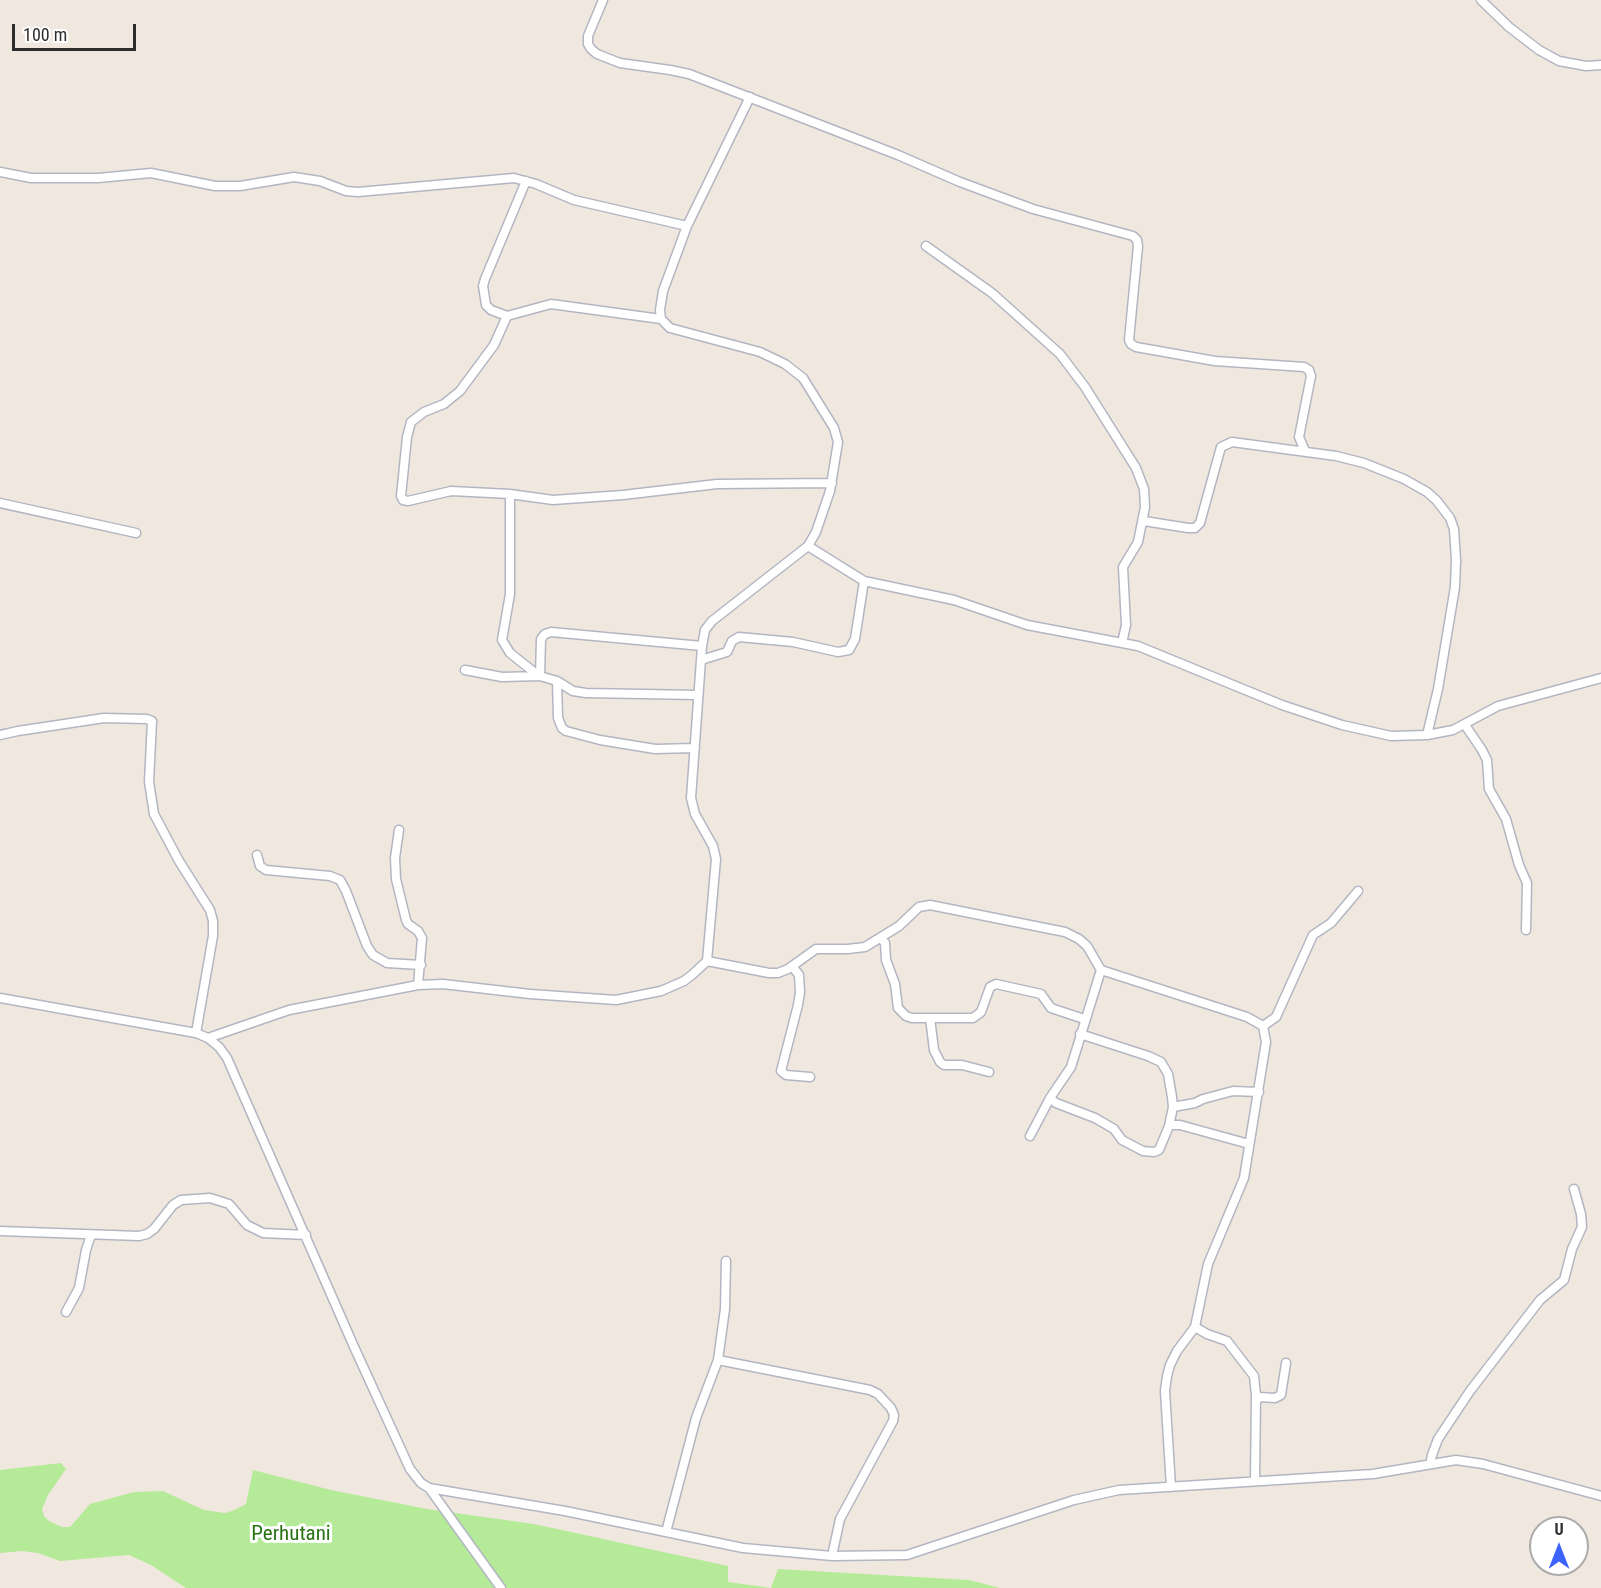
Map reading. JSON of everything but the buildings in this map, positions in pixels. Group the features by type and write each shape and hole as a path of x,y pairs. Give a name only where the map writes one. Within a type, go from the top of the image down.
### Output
{"street":[{"path":"603,0 588,36 588,44 597,54 620,63 689,75 1033,209 1133,236 1138,246 1129,340 1131,345 1215,361 1304,367 1309,370 1311,376 1299,437 1305,452"},
{"path":"1481,0 1509,27 1539,50 1572,65 1601,65"},
{"path":"661,319 660,300 687,226 750,97"},
{"path":"0,172 31,178 98,178 151,173 215,186 240,186 294,177 320,182 346,192 502,178 526,181 574,200 687,226"},
{"path":"208,1038 289,1010 418,985 443,984 542,995 616,1000 647,996 684,981 707,961 716,859 713,846 692,806 698,695 705,630 712,621 808,546 816,532 832,483 837,436 803,378 785,364 760,352 670,328 661,319 551,304 507,316 491,310 486,305 483,286 526,181"},
{"path":"926,246 992,292 1067,362 1136,468 1144,489 1143,521 1138,542 1123,567 1126,625 1122,643"},
{"path":"507,316 494,345 460,391 444,404 424,412 411,422 407,437 401,496 403,500 408,501 451,491 510,494 553,500 623,495 717,484 832,483"},
{"path":"1143,521 1188,528 1194,528 1200,523 1221,447 1227,443 1236,442 1305,452 1364,463 1417,485 1437,501 1450,518 1454,530 1455,550 1455,587 1438,689 1427,735"},
{"path":"510,494 510,594 502,640 510,653 540,676"},
{"path":"0,503 136,533"},
{"path":"808,546 864,581 954,600 1027,625 1148,650 1282,705 1342,725 1391,736 1427,735 1453,730 1497,706 1601,678"},
{"path":"701,660 727,652 730,650 732,640 739,637 793,642 838,652 849,650 855,639 864,581"},
{"path":"540,676 541,639 542,635 551,632 702,646"},
{"path":"465,670 492,676 540,676 557,681 573,691 586,693 698,695"},
{"path":"557,681 558,718 562,728 566,731 600,740 655,748 695,748"},
{"path":"0,735 104,718 152,721 149,782 154,814 179,861 210,910 213,921 213,936 196,1033"},
{"path":"1465,725 1487,760 1491,794 1506,819 1519,865 1527,883 1526,930"},
{"path":"399,830 395,858 396,879 406,920 422,938 418,985"},
{"path":"256,855 260,866 266,870 330,876 340,880 373,955 387,963 421,965"},
{"path":"1263,1026 1276,1017 1313,935 1331,923 1358,891"},
{"path":"707,961 770,973 784,971 816,949 860,948 882,938 920,907 930,905 1065,932 1087,946 1101,970 1247,1017 1263,1026"},
{"path":"882,938 885,943 886,960 902,1013 912,1018 978,1016 990,987 996,984 1041,994 1051,1008 1084,1019"},
{"path":"792,966 799,975 800,992 781,1071 786,1075 810,1077"},
{"path":"1030,1137 1050,1098 1071,1067 1101,970"},
{"path":"0,998 196,1033 208,1038 219,1047 227,1058 355,1350 410,1469 421,1483 429,1488 501,1588"},
{"path":"930,1018 934,1050 940,1062 944,1065 962,1065 989,1072"},
{"path":"1171,1486 1167,1376 1177,1351 1194,1327 1208,1264 1244,1178 1266,1042 1263,1026"},
{"path":"1050,1098 1056,1103 1095,1118 1114,1129 1122,1140 1143,1151 1159,1150 1169,1126 1173,1107 1165,1067 1161,1062 1148,1056 1080,1034"},
{"path":"1173,1107 1195,1103 1233,1091 1259,1092"},
{"path":"1169,1126 1180,1125 1250,1144"},
{"path":"1430,1464 1438,1439 1470,1391 1540,1300 1564,1280 1572,1249 1582,1227 1574,1189"},
{"path":"0,1231 139,1236 154,1229 173,1205 181,1200 210,1198 229,1204 247,1224 263,1233 306,1235"},
{"path":"66,1312 79,1288 83,1260 91,1235"},
{"path":"666,1532 696,1418 718,1360 725,1309 726,1261"},
{"path":"1194,1327 1224,1339 1254,1376 1255,1481"},
{"path":"718,1360 870,1390 878,1394 891,1408 894,1415 893,1421 847,1504 837,1530 832,1556"},
{"path":"1256,1401 1260,1397 1275,1398 1281,1395 1286,1363"},
{"path":"429,1488 566,1511 757,1551 832,1556 907,1555 1074,1500 1119,1490 1373,1474 1456,1460 1483,1464 1601,1496"}],"green space":[{"name":"Perhutani","path":"61,1463 66,1469 48,1495 42,1509 49,1521 62,1527 70,1527 90,1504 134,1492 163,1491 204,1510 225,1513 232,1511 246,1504 253,1470 331,1490 427,1509 534,1524 728,1566 728,1582 771,1588 186,1588 151,1565 129,1555 60,1561 38,1553 22,1551 0,1553 0,1470"},
{"path":"778,1569 969,1580 1000,1588 771,1588"}]}
